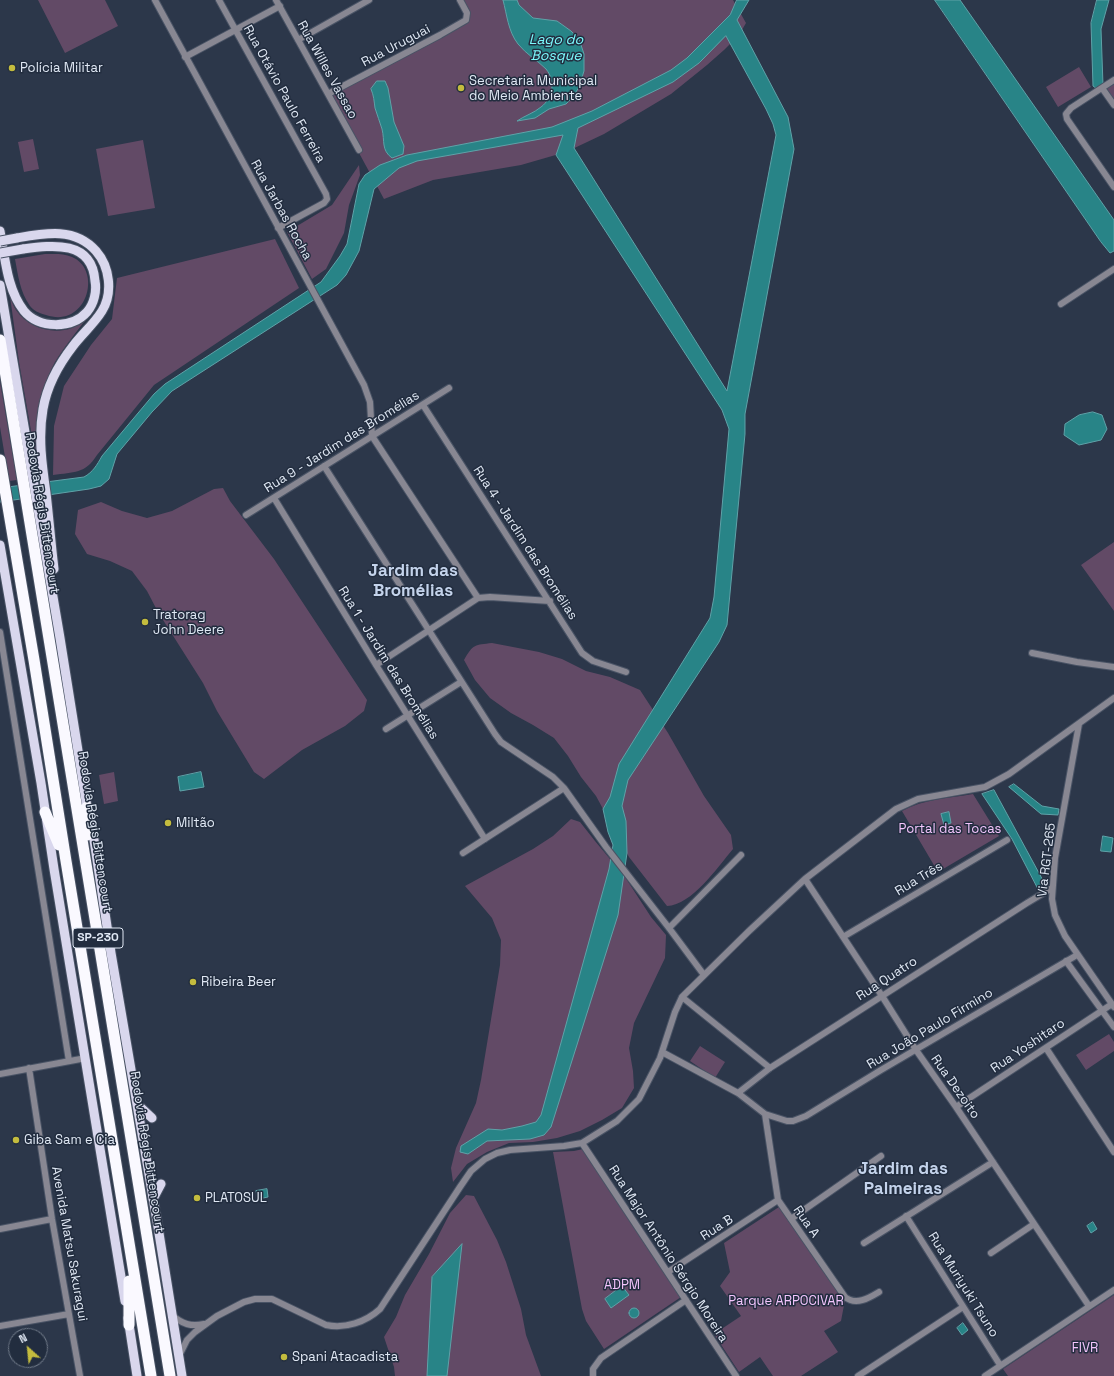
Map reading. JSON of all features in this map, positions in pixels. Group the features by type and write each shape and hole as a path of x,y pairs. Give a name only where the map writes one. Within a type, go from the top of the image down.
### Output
{"highway":[{"name":"Rodovia Régis Bittencourt","path":"0,340 31,499 87,872 170,1376"},
{"name":"SP-230","path":"0,460 151,1376"},
{"path":"87,807 87,872"},
{"path":"45,812 66,861"},
{"path":"126,1223 130,1297 129,1324"}],"main road":[{"path":"0,231 13,290 25,312 34,320 49,325 57,325 79,319 87,312 94,300 96,287 95,274 90,263 77,250 56,246 23,249 0,253"},
{"path":"0,241 48,233 62,233 88,243 106,265 108,296 102,310 91,326 73,346 58,370 47,392 41,425 40,450 60,638"},
{"path":"0,285 26,471"},
{"path":"31,499 60,638 182,1376"},
{"path":"0,545 42,783 45,812 129,1324 135,1375"},
{"path":"0,562 12,618"},
{"path":"137,1104 152,1118"},
{"path":"153,1199 161,1184"}],"street":[{"name":"Rua Jarbas Rocha","path":"155,0 366,391 370,406 372,436"},
{"name":"Rua Otávio Paulo Ferreira","path":"219,0 324,190 327,199 324,203 278,228"},
{"name":"Rua Willes Vassao","path":"276,0 359,150"},
{"path":"298,40 369,0"},
{"name":"Rua Uruguai","path":"328,94 463,22 467,18 466,10 460,0"},
{"path":"185,57 280,6"},
{"path":"1114,80 1071,108 1066,114 1114,188"},
{"path":"1102,88 1114,105"},
{"path":"1061,304 1114,269"},
{"name":"Rua 9 - Jardim das Bromélias","path":"246,515 449,388"},
{"name":"Rua 4 - Jardim das Bromélias","path":"423,405 580,650 586,657 597,663 626,672"},
{"path":"372,436 478,598"},
{"path":"324,466 461,682 501,742 553,777 564,788 606,847 704,975"},
{"name":"Rua 1 - Jardim das Bromélias","path":"274,498 376,666 485,839"},
{"path":"376,666 478,598 490,597 550,601"},
{"path":"0,632 69,1061"},
{"path":"1032,652 1077,662 1114,667"},
{"path":"386,729 461,682"},
{"path":"179,1357 187,1340 205,1324 244,1302 264,1298 272,1299 326,1325 332,1326 346,1325 368,1318 380,1309 471,1171 485,1158 510,1150 564,1146 582,1143 610,1127 634,1106 639,1099 662,1052 675,1012 682,997 805,879 896,809 918,799 974,790 995,783 1114,698"},
{"name":"Via RGT-265","path":"1079,724 1055,858 1052,899 1055,915 1060,926 1077,955 1113,1005"},
{"path":"463,853 564,788"},
{"name":"Rua Três","path":"843,937 1006,840"},
{"path":"669,928 741,855"},
{"name":"Rua Dezoito","path":"805,879 916,1050 956,1107 1089,1306"},
{"name":"Rua Quatro","path":"738,1093 770,1068 1052,888"},
{"name":"Rua João Paulo Firmino","path":"765,1114 788,1121 793,1121 806,1116 1077,955"},
{"path":"1066,961 1114,1027"},
{"path":"682,997 770,1068"},
{"name":"Rua Yoshitaro","path":"956,1107 1102,1010 1113,1005"},
{"path":"1046,1048 1114,1152"},
{"path":"662,1052 738,1093 765,1114"},
{"path":"0,1074 86,1058"},
{"name":"Avenida Matsu Sakuragui","path":"29,1068 52,1219 80,1376"},
{"name":"Rua A","path":"765,1114 778,1200 848,1300 852,1302 863,1300 879,1292"},
{"name":"Rua Major Antônio Sérgio Moreira","path":"582,1143 736,1376"},
{"path":"791,1219 881,1156"},
{"path":"864,1243 993,1162"},
{"name":"Rua B","path":"668,1272 778,1200"},
{"name":"Rua Muriyuki Tsuno","path":"906,1216 1000,1365"},
{"path":"0,1229 52,1219"},
{"path":"991,1253 1034,1224"},
{"path":"985,1376 1114,1290"},
{"path":"593,1376 594,1366 604,1355 686,1300"},
{"path":"858,1376 963,1307"},
{"path":"0,1326 70,1314"},
{"path":"172,1315 178,1321 192,1326 205,1324"}],"green space":[{"path":"38,0 105,0 118,26 65,53"},
{"path":"457,0 733,0 746,23 739,35 724,50 671,94 604,134 566,152 521,165 433,180 384,199 327,94 462,21 465,16"},
{"path":"1079,67 1091,87 1058,107 1046,87"},
{"path":"1114,84 1114,100 1106,89"},
{"path":"33,139 39,169 24,172 18,142"},
{"path":"143,140 155,208 108,216 96,149"},
{"path":"359,165 360,175 349,205 344,233 326,269 312,279 287,232 332,205"},
{"path":"275,239 299,288 154,385 88,466 78,471 53,475 54,426 64,386 91,345 112,319 117,278"},
{"path":"45,254 62,254 72,257 81,264 87,274 88,285 86,296 80,306 72,314 60,317 46,315 35,311 24,295 15,259"},
{"path":"10,296 13,305 21,316 27,321 41,328 57,331 65,330 74,327 86,319 66,345 49,374 39,412 37,465 19,362"},
{"path":"0,382 17,480 9,481 0,427"},
{"path":"223,488 230,501 274,559 367,700 364,711 345,726 302,750 264,779 254,772 217,711 203,683 158,612 147,591 132,571 110,561 87,554 75,534 78,510 101,502 122,511 147,518 172,511 214,489"},
{"path":"1114,542 1114,611 1081,565"},
{"path":"492,643 539,652 562,659 586,671 610,677 640,690 668,733 704,796 731,835 733,849 695,893 676,904 667,906 629,857 596,796 554,738 511,713 490,698 475,680 464,660 475,646"},
{"path":"114,772 118,801 104,804 99,775"},
{"name":"Portal das Tocas","path":"973,794 999,836 938,872 902,811 928,801"},
{"path":"571,819 580,822 625,877 651,917 666,935 665,958 634,1023 629,1048 634,1088 622,1108 602,1120 580,1131 557,1138 533,1142 509,1143 487,1152 467,1164 453,1182 451,1168 456,1148 476,1103 481,1080 500,965 501,940 492,918 465,886 533,849 553,836"},
{"path":"1109,1034 1114,1042 1114,1051 1086,1070 1076,1055"},
{"path":"700,1046 725,1062 715,1078 690,1061"},
{"name":"ADPM","path":"583,1149 681,1297 604,1349 586,1321 582,1309 553,1152"},
{"path":"466,1195 474,1196 497,1240 506,1262 521,1309 526,1335 541,1376 395,1376 394,1367 384,1337 450,1213"},
{"name":"Parque ARPOCIVAR","path":"779,1207 839,1294 845,1300 841,1321 824,1331 838,1352 801,1376 773,1376 760,1357 739,1372 714,1334 741,1316 720,1286 730,1272 724,1243"},
{"name":"FIVR","path":"1114,1295 1114,1376 1008,1376 1003,1369"}],"water":[{"name":"Lago do Bosque","path":"503,0 517,0 519,5 533,18 557,21 579,39 584,54 584,71 579,87 573,97 566,104 549,109 535,118 517,121 535,111 545,103 552,89 551,79 546,69 524,51 518,44 508,23"},
{"path":"737,0 749,0 737,20 788,117 794,149 745,414 745,434 727,625 719,642 628,780 622,806 626,821 627,853 618,915 551,1127 544,1135 530,1139 487,1141 468,1154 460,1152 461,1146 488,1129 502,1130 522,1126 536,1122 541,1115 609,869 613,845 608,832 603,809 610,797 619,764 710,618 714,597 729,429 722,410 556,155 563,135 417,161 399,168 374,189 359,251 346,275 337,285 172,391 152,412 117,454 109,479 101,486 0,502 0,488 84,477 90,473 102,456 154,394 165,384 321,282 347,244 359,184 365,175 380,165 407,155 552,127 592,111 671,70 687,58 730,15","holes":["726,36 766,109 776,135 727,391 574,148 578,128 673,82 699,63"]},
{"path":"935,0 960,0 1114,220 1114,251 1110,253 1101,242"},
{"path":"1097,0 1109,0 1101,29 1103,85 1097,89 1093,86 1091,23"},
{"path":"377,81 385,81 388,88 394,122 404,146 403,154 392,158 386,152 382,129 371,89"},
{"path":"1093,412 1102,415 1107,429 1101,440 1079,445 1064,435 1065,424 1079,415"},
{"path":"201,772 204,787 180,791 178,777"},
{"path":"1014,784 1042,806 1059,809 1058,815 1041,814 1009,787"},
{"path":"994,790 1046,886 1039,891 1012,839 982,794"},
{"path":"949,812 951,823 944,825 941,814"},
{"path":"1103,836 1113,838 1111,852 1101,851"},
{"path":"267,1189 268,1197 258,1199 256,1191"},
{"path":"1093,1222 1097,1229 1091,1233 1087,1226"},
{"path":"462,1244 447,1376 427,1376 432,1277"},
{"path":"622,1286 629,1295 611,1308 605,1299"},
{"path":"632,1308 636,1308 638,1309 638,1317 632,1318 629,1315 629,1311"},
{"path":"963,1323 968,1330 962,1335 957,1328"}],"place":[{"name":"Polícia Militar","path":"12,68"},
{"name":"Secretaria Municipal do Meio Ambiente","path":"461,88"},
{"name":"Tratorag John Deere","path":"145,622"},
{"name":"Miltão","path":"168,823"},
{"name":"Ribeira Beer","path":"193,982"},
{"name":"Giba Sam e Cia","path":"16,1140"},
{"name":"PLATOSUL","path":"197,1198"},
{"name":"Spani Atacadista","path":"284,1357"}],"district":[{"name":"Jardim das Bromélias","path":"413,581"},
{"name":"Jardim das Palmeiras","path":"903,1179"}]}
